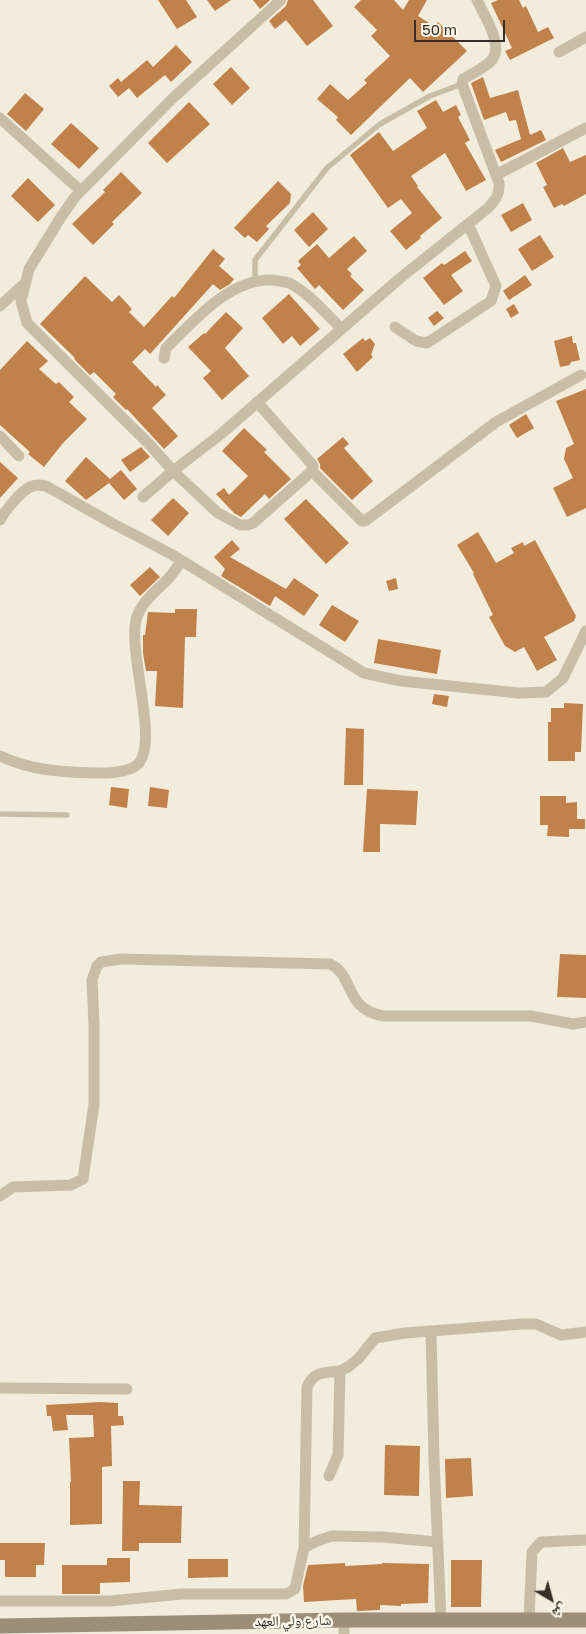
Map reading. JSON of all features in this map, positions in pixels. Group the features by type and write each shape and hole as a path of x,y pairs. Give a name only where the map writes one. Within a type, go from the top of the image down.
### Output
{"main road":[{"name":"شارع ولي العهد","path":"0,1626 344,1627 441,1619 586,1620"}],"street":[{"path":"257,402 313,466 312,471 253,523 244,526 218,514 173,471 150,445 27,323 21,301 29,269 61,217 81,191 173,98 281,0"},
{"path":"144,497 173,471 221,434 399,279 488,208 496,199 500,192 496,175 462,84 463,79 491,61 495,54 494,35 477,0"},
{"path":"559,52 586,37"},
{"path":"0,118 81,191"},
{"path":"496,175 586,128"},
{"path":"395,327 416,341 427,343 491,301 496,286 468,224"},
{"path":"164,358 166,348 221,298 255,281 289,282 305,294 342,329"},
{"path":"0,306 24,284"},
{"path":"312,471 365,522 496,422 581,375"},
{"path":"0,436 19,456"},
{"path":"1,514 29,487 46,486 182,561 364,673 400,681 520,693 546,692 563,678 586,631"},
{"path":"0,756 34,768 55,772 108,773 128,770 136,766 143,756 146,739 144,709 136,658 136,621 143,605 154,590 168,578 182,561"},
{"path":"0,1196 13,1187 71,1185 83,1179 94,1104 92,980 97,966 106,960 206,960 330,964 340,971 357,1002 364,1010 374,1014 384,1016 531,1016 573,1024 586,1022"},
{"path":"0,1602 110,1600 182,1594 286,1594 295,1589 304,1548 307,1387 311,1378 320,1373 340,1371 348,1367 359,1358 375,1338 405,1332 536,1324 561,1335 586,1332"},
{"path":"431,1331 441,1619"},
{"path":"328,1476 338,1455 340,1371"},
{"path":"0,1388 127,1389"},
{"path":"304,1548 317,1540 332,1536 382,1537 438,1542"},
{"path":"529,1620 532,1552 541,1542 586,1540"}],"lane":[{"path":"255,281 255,260 327,168 380,124 430,96 462,84"},
{"path":"0,814 67,815"}],"building":[{"path":"158,0 186,0 197,17 177,29"},
{"path":"207,0 231,0 215,11"},
{"path":"253,0 270,0 260,9"},
{"path":"288,0 313,0 333,26 307,46 286,20 275,29 269,21 286,6"},
{"path":"361,0 394,0 403,10 409,0 427,0 418,16 434,26 438,22 467,51 423,92 410,78 351,135 336,120 338,117 317,99 330,84 348,100 367,83 364,80 390,56 371,36 377,30 354,7"},
{"path":"498,0 519,0 523,8 526,6 538,32 548,27 554,38 510,60 505,51 512,48 491,3"},
{"path":"176,45 192,62 171,82 165,75 137,98 129,88 118,97 109,86 118,78 121,82 147,60 153,67"},
{"path":"231,67 250,88 232,105 213,84"},
{"path":"483,77 490,98 518,90 530,135 541,130 546,140 501,162 495,150 521,139 516,120 509,121 506,112 484,120 471,83"},
{"path":"25,93 44,109 26,131 7,114"},
{"path":"436,100 443,112 456,105 461,115 458,117 470,140 465,143 486,180 466,191 445,153 411,176 417,187 442,218 406,250 390,231 412,213 401,199 388,208 350,155 379,132 393,151 427,128 417,111"},
{"path":"189,102 210,124 167,163 148,143"},
{"path":"71,123 99,148 79,169 51,144"},
{"path":"563,148 570,162 586,155 586,194 564,206 562,204 554,208 543,187 547,185 536,163"},
{"path":"121,172 142,193 112,222 114,224 93,245 72,224 105,192 103,190"},
{"path":"28,178 55,205 38,222 11,196"},
{"path":"278,181 291,194 290,203 266,226 269,229 257,242 248,235 245,238 234,228"},
{"path":"523,203 532,220 511,232 501,215"},
{"path":"313,212 328,229 309,247 294,230"},
{"path":"540,235 554,257 532,271 518,249"},
{"path":"354,236 367,251 347,269 352,274 350,276 364,290 343,310 319,285 315,289 297,268 301,265 298,261 317,244 329,258"},
{"path":"213,249 225,259 219,266 234,279 220,290 213,284 150,354 145,349 132,362 166,395 152,408 178,436 164,449 127,409 113,397 116,394 94,372 90,375 40,324 85,276 112,302 119,295 132,309 129,312 144,327 172,296 174,298"},
{"path":"465,251 472,261 451,275 463,291 444,305 423,278 442,263 444,265"},
{"path":"525,275 532,285 509,300 503,291"},
{"path":"289,294 320,329 300,346 292,336 283,344 262,318"},
{"path":"514,304 519,313 511,318 506,309"},
{"path":"437,311 444,318 434,326 428,318"},
{"path":"226,312 243,328 225,348 249,376 222,400 203,378 211,371 188,347 205,334"},
{"path":"572,336 573,343 576,343 580,360 560,367 554,341"},
{"path":"363,338 365,341 370,338 375,344 371,355 373,357 357,372 343,354"},
{"path":"27,341 48,361 39,369 56,384 59,382 74,397 69,402 87,419 63,443 44,467 28,454 30,452 0,425 0,370"},
{"path":"586,389 586,508 567,517 553,488 573,478 564,459 566,448 574,444 556,401"},
{"path":"526,414 534,428 517,438 509,425"},
{"path":"244,428 267,450 264,452 291,479 269,499 265,494 241,517 234,513 216,494 224,488 229,495 248,476 222,451"},
{"path":"343,437 349,444 344,448 373,481 352,500 320,468 317,459"},
{"path":"141,447 150,457 130,472 121,460"},
{"path":"86,457 110,479 121,470 137,489 124,500 109,483 86,500 65,481"},
{"path":"0,462 18,478 0,498"},
{"path":"173,498 189,513 168,536 151,520"},
{"path":"306,499 349,543 326,564 284,519"},
{"path":"478,532 496,563 514,553 511,548 523,542 524,546 535,540 576,616 574,621 544,637 557,660 537,671 524,647 515,652 505,646 489,617 493,615 474,573 457,545"},
{"path":"232,540 240,549 230,557 286,589 294,578 319,595 304,616 275,596 270,606 221,576 225,569 214,557"},
{"path":"150,567 160,577 140,596 130,585"},
{"path":"396,578 398,589 389,591 386,581"},
{"path":"332,605 359,621 345,642 319,625"},
{"path":"175,609 197,609 196,637 185,637 183,708 155,706 157,671 146,671 143,653 143,635 145,635 148,612 175,613"},
{"path":"378,639 441,650 437,674 374,663"},
{"path":"434,694 449,696 447,707 432,704"},
{"path":"564,703 583,704 581,752 575,752 575,761 548,761 548,722 551,722 551,708 564,708"},
{"path":"346,728 364,729 363,785 344,785"},
{"path":"111,787 129,789 127,808 109,805"},
{"path":"150,787 169,790 167,808 148,806"},
{"path":"367,789 418,791 416,825 380,824 380,852 363,852"},
{"path":"540,796 566,796 566,803 577,802 577,819 585,819 585,829 569,829 569,837 547,836 548,825 540,825"},
{"path":"560,954 586,955 586,998 557,997"},
{"path":"118,1403 118,1416 123,1416 124,1425 111,1426 112,1466 102,1467 102,1524 70,1525 69,1438 94,1437 93,1415 66,1415 68,1430 53,1431 51,1416 47,1416 46,1405"},
{"path":"385,1445 420,1446 419,1496 384,1495"},
{"path":"471,1458 473,1496 446,1498 445,1459"},
{"path":"123,1481 140,1481 139,1505 182,1506 181,1543 139,1543 139,1551 122,1551"},
{"path":"0,1543 45,1543 44,1565 36,1565 36,1577 5,1577 5,1560 0,1560"},
{"path":"107,1558 130,1558 130,1582 100,1583 100,1594 62,1594 62,1565 107,1565"},
{"path":"188,1559 228,1559 228,1577 188,1578"},
{"path":"451,1560 482,1560 481,1607 451,1607"},
{"path":"345,1563 345,1566 382,1563 429,1564 428,1603 401,1604 401,1606 380,1605 380,1610 357,1611 356,1599 304,1602 303,1586 308,1565"}]}
